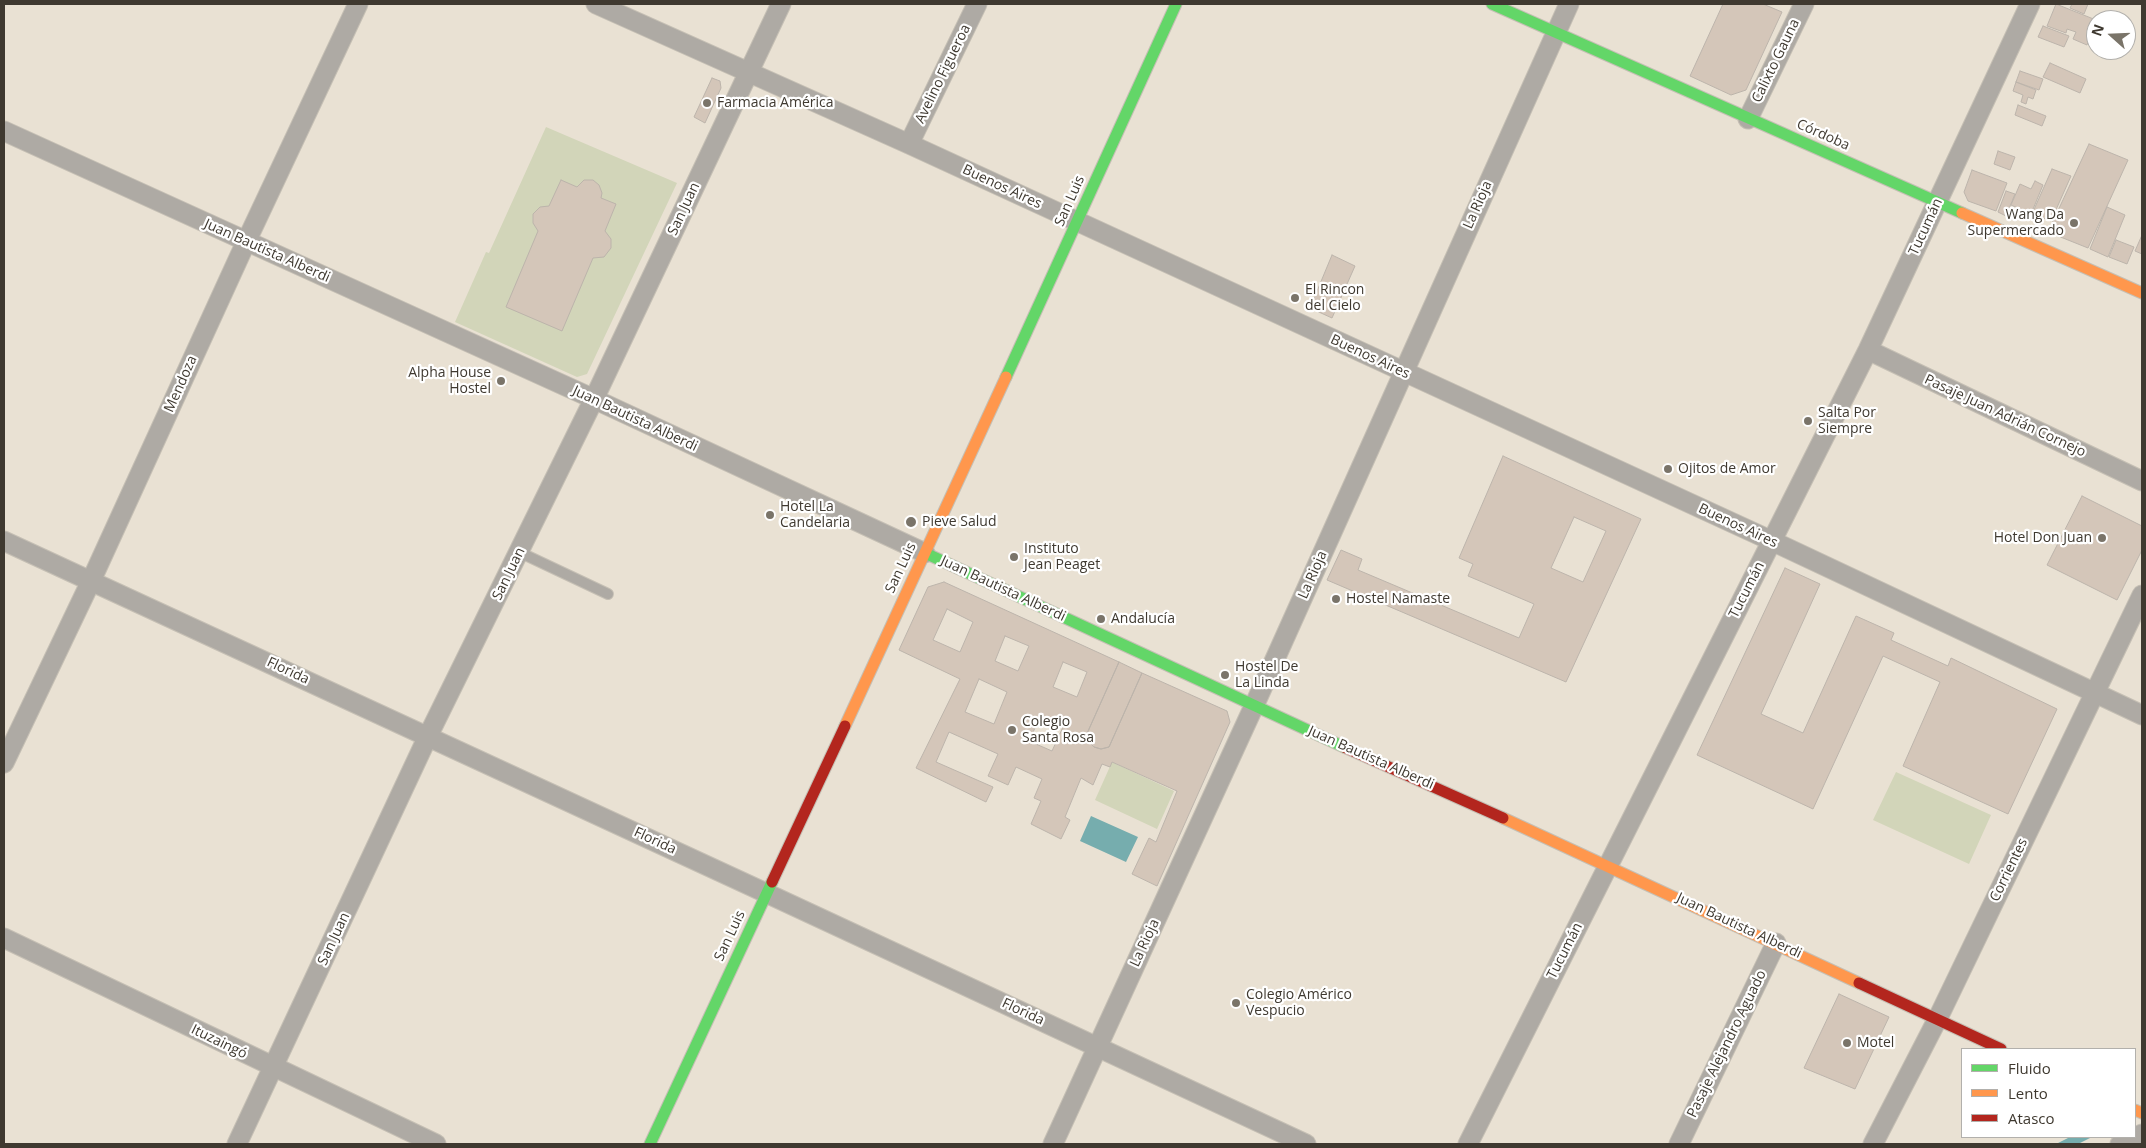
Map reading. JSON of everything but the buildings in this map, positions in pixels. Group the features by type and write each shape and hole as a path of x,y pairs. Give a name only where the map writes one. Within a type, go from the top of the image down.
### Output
{"street":[{"name":"Mendoza","path":"4,763 358,4"},
{"name":"Buenos Aires","path":"596,4 909,144 1772,541 2142,715"},
{"name":"San Juan","path":"237,1144 428,736 594,400 781,4"},
{"name":"Avelino Figueroa","path":"909,144 977,4"},
{"name":"San Luis","path":"650,1144 925,553 1176,4"},
{"name":"Córdoba","path":"1492,4 2142,293"},
{"name":"La Rioja","path":"1053,1144 1254,706 1569,4"},
{"name":"Calixto Gauna","path":"1748,119 1804,4"},
{"name":"Tucumán","path":"1468,1144 1868,350 2030,4"},
{"name":"Juan Bautista Alberdi","path":"4,131 594,400 1254,706 1608,865 1998,1048"},
{"name":"Pasaje Juan Adrián Cornejo","path":"1868,350 2142,481"},
{"name":"Florida","path":"4,541 1306,1144"},
{"name":"Corrientes","path":"1873,1144 1937,1020 2142,595"},
{"name":"Ituzaingó","path":"4,938 273,1068 436,1144"},
{"name":"Pasaje Alejandro Aguado","path":"1679,1144 1776,943"},
{"path":"2120,1144 2133,1138"}],"lane":[{"path":"519,552 608,594"}],"green space":[{"path":"546,127 677,183 587,374 577,377 455,322 486,252 489,253"},
{"path":"1112,762 1174,791 1157,829 1095,800"},
{"path":"1896,772 1991,815 1969,864 1873,820"}],"water":[{"path":"1091,816 1138,837 1126,862 1080,841"},
{"path":"2068,1138 2090,1138 2078,1144 2056,1144"}],"traffic: fast":[{"path":"1006,377 1176,4"},
{"path":"1492,4 1962,213"},
{"path":"925,553 1344,747"},
{"path":"650,1144 772,882"}],"traffic: slow":[{"path":"1962,213 2142,293"},
{"path":"845,726 1006,377"},
{"path":"1503,818 1859,983"},
{"path":"2136,1110 2142,1113"}],"traffic: jam":[{"path":"772,882 845,726"},
{"path":"1344,747 1503,818"},
{"path":"1859,983 1999,1048"}],"place":[{"name":"Farmacia América","path":"707,103"},
{"name":"Wang Da Supermercado","path":"2074,223"},
{"name":"El Rincon del Cielo","path":"1295,298"},
{"name":"Alpha House Hostel","path":"501,381"},
{"name":"Salta Por Siempre","path":"1808,421"},
{"name":"Ojitos de Amor","path":"1668,469"},
{"name":"Hotel La Candelaria","path":"770,515"},
{"name":"Pieve Salud","path":"911,522"},
{"name":"Hotel Don Juan","path":"2102,538"},
{"name":"Instituto Jean Peaget","path":"1014,557"},
{"name":"Hostel Namaste","path":"1336,599"},
{"name":"Andalucía","path":"1101,619"},
{"name":"Hostel De La Linda","path":"1225,675"},
{"name":"Colegio Santa Rosa","path":"1012,730"},
{"name":"Colegio Américo Vespucio","path":"1236,1003"},
{"name":"Motel","path":"1847,1043"}]}
